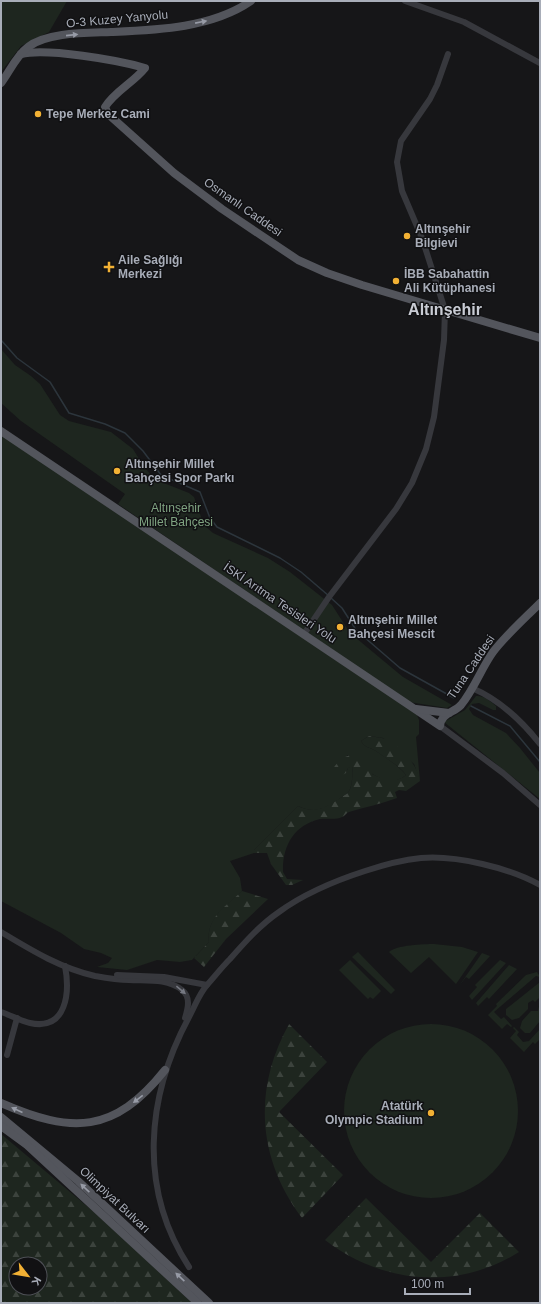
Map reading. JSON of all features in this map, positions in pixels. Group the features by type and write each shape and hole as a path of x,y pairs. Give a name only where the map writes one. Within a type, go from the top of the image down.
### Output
{"main road":[{"name":"O-3 Kuzey Yanyolu","path":"1,83 18,57 34,43 42,39 72,34 148,30 208,20 233,12 251,1"},
{"path":"34,43 45,53"},
{"path":"1,78 18,57 45,53"},
{"name":"Osmanlı Caddesi","path":"45,53 108,60 145,68 136,79 109,100 105,107 108,114 174,174 222,210 298,260 334,275 540,338"},
{"name":"İSKİ Arıtma Tesisleri Yolu","path":"1,431 440,726"},
{"name":"Tuna Caddesi","path":"440,726 443,717 460,706 492,653 540,603"},
{"path":"416,709 449,712"},
{"path":"1,1103 28,1115 65,1124 91,1122 119,1113 132,1104 143,1095 165,1070"},
{"name":"Olimpiyat Bulvarı","path":"1,1117 78,1181 209,1303"},
{"name":"Olimpiyat Bulvarı","path":"1,1126 27,1145 198,1303"}],"street":[{"path":"405,1 464,22 540,63"},
{"path":"304,634 337,587 396,509 412,483 426,449 434,417 444,340 445,310 424,246 402,191 397,162 401,141 409,127 430,99 448,54"},
{"path":"472,688 488,696 515,716 540,744"},
{"name":"İSKİ Arıtma Tesisleri Yolu","path":"440,726 503,774 540,805"},
{"path":"189,1267 177,1249 159,1193 153,1160 154,1124 157,1101 165,1070 182,1030 207,985 243,944 278,912 319,888 340,879 382,866 423,858 453,859 498,869 540,885"},
{"path":"1,927 47,954 89,970 124,976 164,977 207,985"},
{"path":"1,932 40,955 65,966 95,976 127,980 160,981 178,986 184,991 188,1000 188,1007 182,1030"},
{"path":"1,1012 29,1023 39,1024 56,1018 62,1010 68,989 65,966"},
{"path":"7,1055 17,1018"}],"green space":[{"path":"1,1 67,1 49,32 21,46 1,72"},
{"name":"Altınşehir Millet Bahçesi","path":"1,349 15,365 40,384 60,415 69,421 111,432 133,449 144,467 156,480 189,493 194,497 204,525 213,533 268,558 290,572 332,605 350,633 403,677 452,705 447,708 409,702 118,504 125,494 21,421 1,403"},
{"path":"1,434 417,715 419,720 419,734 416,737 420,781 414,764 383,738 369,736 361,741 366,746 376,751 400,768 406,775 391,781 383,779 367,771 347,755 346,773 348,768 353,766 351,786 348,793 322,809 310,810 298,806 254,850 254,853 230,861 240,878 242,891 224,907 214,919 209,934 209,942 192,960 180,962 157,960 127,970 97,967 108,963 112,958 101,953 84,949 61,933 1,901"},
{"path":"476,696 482,696 489,700 496,706 496,710 479,703 472,704 469,709 473,715 506,733 540,773 540,799 444,722 465,710"},
{"path":"369,736 385,739 397,746 416,768 420,781 406,791 399,790 395,792 397,798 349,812 340,818 320,819 303,826 291,838 287,845 283,863 283,872 287,879 303,880 292,885 286,885 271,864 267,853 254,853 254,850 298,806 310,810 321,808 348,793 351,786 353,767 348,768 346,773 341,776 333,775 332,770 342,759 351,755 361,758 372,767 372,774 380,778 394,780 402,778 406,775 400,768 376,751 366,746 361,741"},
{"path":"242,891 268,899 226,939 204,967 194,958 209,942 211,926 218,913"},
{"path":"434,944 462,947 478,952 456,984 429,957 411,973 389,952 404,946"},
{"path":"358,952 395,990 391,994 352,957"},
{"path":"482,953 490,956 469,979 466,977 459,986"},
{"path":"350,960 381,991 373,999 370,997 368,999 339,970"},
{"path":"500,960 506,963 472,1000 469,996 477,987 475,985"},
{"path":"509,965 517,969 489,999 487,997 478,1006 476,1003"},
{"path":"537,972 540,977 536,976 494,1012 501,1019 504,1017 512,1026 511,1027 507,1024 502,1029 488,1015 497,1006 496,1004 526,975"},
{"path":"540,982 540,997 535,1002 533,1000 528,1003 528,1009 519,1018 512,1020 506,1015 506,1009"},
{"path":"540,1002 540,1021 530,1033 525,1033 520,1028 522,1021 531,1011 538,1011"},
{"path":"289,1024 327,1062 279,1112 343,1175 302,1218 287,1195 276,1172 269,1147 265,1123 265,1098 270,1073 277,1049"},
{"name":"Atatürk Olympic Stadium","path":"422,1024 440,1024 464,1030 493,1049 512,1078 518,1102 518,1120 512,1144 493,1173 464,1192 440,1198 422,1198 398,1192 369,1173 350,1144 344,1120 344,1102 350,1078 369,1049 398,1030"},
{"path":"514,1027 519,1032 517,1035 523,1042 529,1041 540,1029 540,1039 535,1044 533,1042 524,1052 510,1038 516,1031 513,1028"},
{"path":"1,1134 101,1218 192,1303 1,1303"},
{"path":"366,1198 431,1262 480,1213 519,1252 495,1264 471,1273 446,1277 420,1277 395,1273 371,1266 347,1255 325,1240"}],"waterway":[{"path":"1,340 17,358 50,382 69,413 105,424 125,433 143,451 161,475 200,492 210,518 217,527 280,558 301,572 329,596"},
{"path":"331,598 342,608 356,630 400,668 454,698"},
{"path":"471,706 510,726 540,762"}],"place":[{"name":"Tepe Merkez Cami","path":"38,114"},
{"name":"Altınşehir Bilgievi","path":"407,236"},
{"name":"Aile Sağlığı Merkezi","path":"109,267"},
{"name":"İBB Sabahattin Ali Kütüphanesi","path":"396,281"},
{"name":"Altınşehir Millet Bahçesi Spor Parkı","path":"117,471"},
{"name":"Altınşehir Millet Bahçesi Mescit","path":"340,627"},
{"name":"Atatürk Olympic Stadium","path":"431,1113"}],"district":[{"name":"Altınşehir","path":"445,309"}]}
